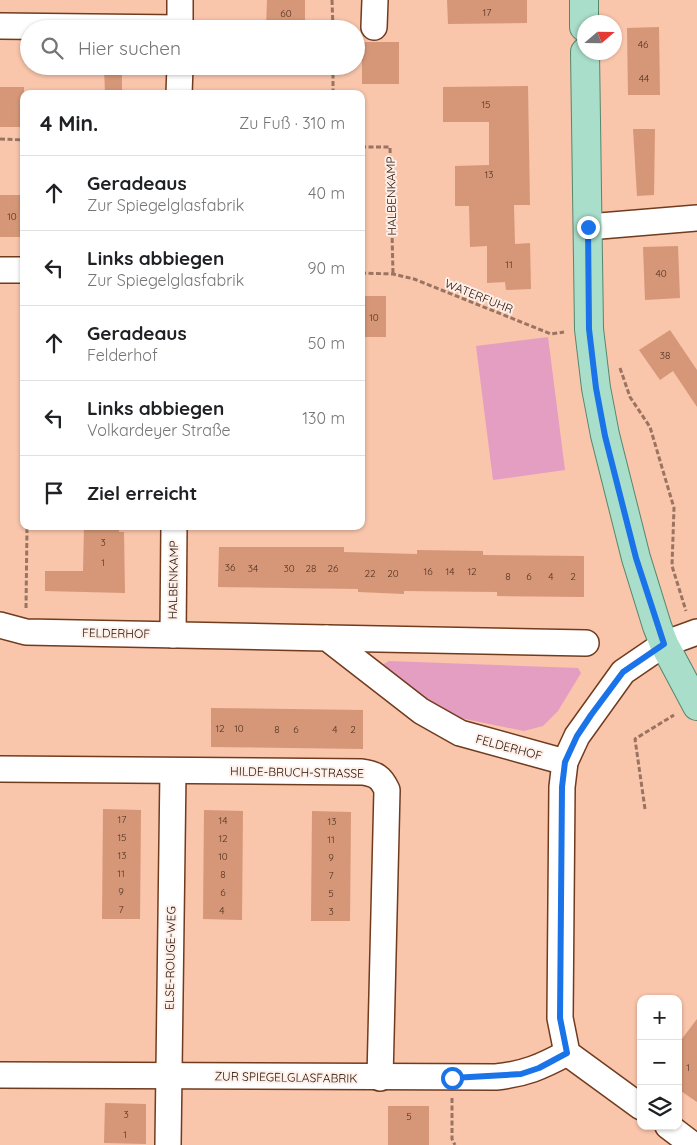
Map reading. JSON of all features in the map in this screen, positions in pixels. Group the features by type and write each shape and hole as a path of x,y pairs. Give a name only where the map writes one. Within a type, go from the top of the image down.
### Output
{"main road":[{"path":"584,0 584,15"},
{"path":"585,60 589,329 596,388 605,436 636,558 664,644 696,704"}],"street":[{"path":"180,0 180,20"},
{"path":"374,27 375,0"},
{"path":"0,26 20,26"},
{"path":"180,75 180,90"},
{"path":"588,227 697,218"},
{"path":"0,270 20,270"},
{"name":"HALBENKAMP","path":"172,635 174,530"},
{"name":"FELDERHOF","path":"0,625 26,632 586,643"},
{"path":"637,1104 567,1053 560,1018 562,787 565,762 577,736 623,672 664,644 695,633"},
{"name":"FELDERHOF","path":"327,638 421,711 460,733 565,762"},
{"name":"HILDE-BRUCH-STRASSE","path":"0,769 362,772 373,773 382,779 387,790 380,1078"},
{"name":"ELSE-ROUGE-WEG","path":"168,1145 173,770"},
{"name":"ZUR SPIEGELGLASFABRIK","path":"0,1075 452,1078 521,1074 539,1068 567,1053"},
{"path":"673,1130 692,1145"}],"path":[{"path":"332,0 333,20"},
{"path":"333,75 333,90"},
{"path":"0,139 20,140"},
{"name":"HALBENKAMP","path":"365,147 390,147 393,274"},
{"name":"WATERFUHR","path":"365,274 393,274 414,280 550,334 589,329"},
{"path":"618,362 630,397 650,426 674,508 672,566 695,633"},
{"path":"26,632 27,530"},
{"path":"645,809 635,739 696,704"},
{"path":"452,1078 452,1139 455,1145"}],"shaded area":[{"path":"548,337 565,470 493,480 476,346"},
{"path":"389,661 578,668 581,673 558,711 543,726 524,731 455,717 385,672 382,665"}],"building":[{"path":"267,0 305,0 305,20 266,20"},
{"path":"447,0 527,0 527,23 448,24"},
{"path":"659,27 660,95 628,95 627,28"},
{"path":"365,42 399,42 399,84 362,84 362,75 365,75"},
{"path":"104,75 122,75 122,90 105,90"},
{"path":"528,86 530,205 514,205 515,244 530,243 531,289 506,290 505,282 487,283 487,246 470,247 469,206 455,206 455,166 489,165 489,122 443,122 443,87"},
{"path":"0,87 24,87 24,90 20,90 20,127 0,127"},
{"path":"633,129 655,129 654,195 637,196"},
{"path":"0,195 20,195 20,237 0,237"},
{"path":"678,246 680,298 645,300 643,247"},
{"path":"365,296 386,296 386,337 365,337"},
{"path":"670,330 697,370 697,407 673,371 660,380 639,350"},
{"path":"84,530 119,530 119,532 124,532 125,593 45,591 45,571 83,571"},
{"path":"219,547 344,547 344,552 417,554 417,550 483,551 483,555 584,556 584,597 497,596 497,592 404,591 404,594 358,592 358,589 218,587"},
{"path":"211,708 363,710 363,749 211,747"},
{"path":"103,809 141,810 140,919 102,919"},
{"path":"204,810 243,811 242,920 203,919"},
{"path":"312,811 351,812 350,921 311,921"},
{"path":"697,1019 697,1102 682,1092 682,1039"},
{"path":"105,1103 146,1104 146,1144 104,1143"},
{"path":"388,1106 429,1106 429,1145 388,1145"}],"route":[{"path":"452,1078 496,1077 521,1074 539,1068 567,1053 560,1018 562,787 565,762 577,736 623,672 664,644 636,558 605,436 596,388 589,329 588,227"}]}
